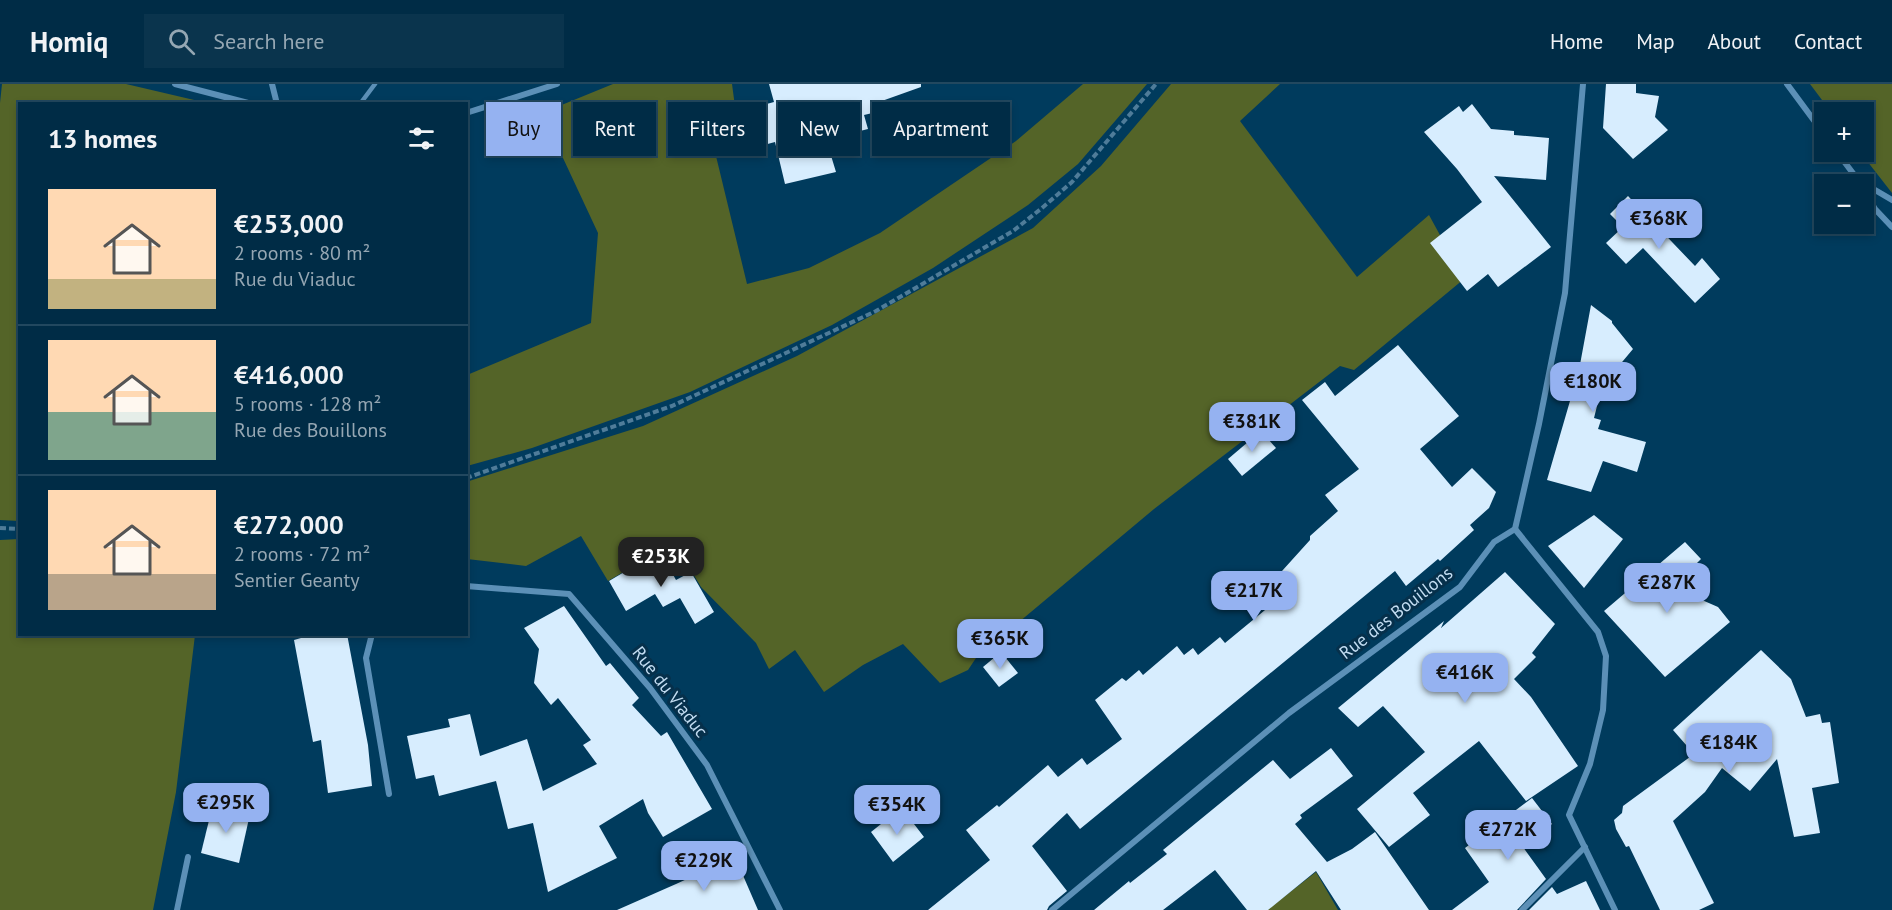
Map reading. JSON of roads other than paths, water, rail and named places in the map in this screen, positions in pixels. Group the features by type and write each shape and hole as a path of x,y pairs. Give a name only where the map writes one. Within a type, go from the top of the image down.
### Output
{"street":[{"path":"175,84 244,102"},
{"path":"272,84 277,102"},
{"path":"468,112 557,84"},
{"path":"1583,84 1565,293 1515,529 1598,632 1606,656 1603,710 1590,764 1569,815 1615,910"},
{"path":"1787,84 1814,120"},
{"path":"1874,190 1892,200"},
{"path":"1874,207 1892,227"},
{"name":"Rue des Bouillons","path":"1052,910 1289,713 1460,587 1494,542 1515,529"},
{"name":"Rue du Viaduc","path":"468,585 569,594 650,688 707,765 780,910"},
{"path":"372,636 366,658 389,794"},
{"path":"1522,910 1585,847"},
{"path":"177,910 188,857"}],"lane":[{"path":"362,102 375,84"}]}
